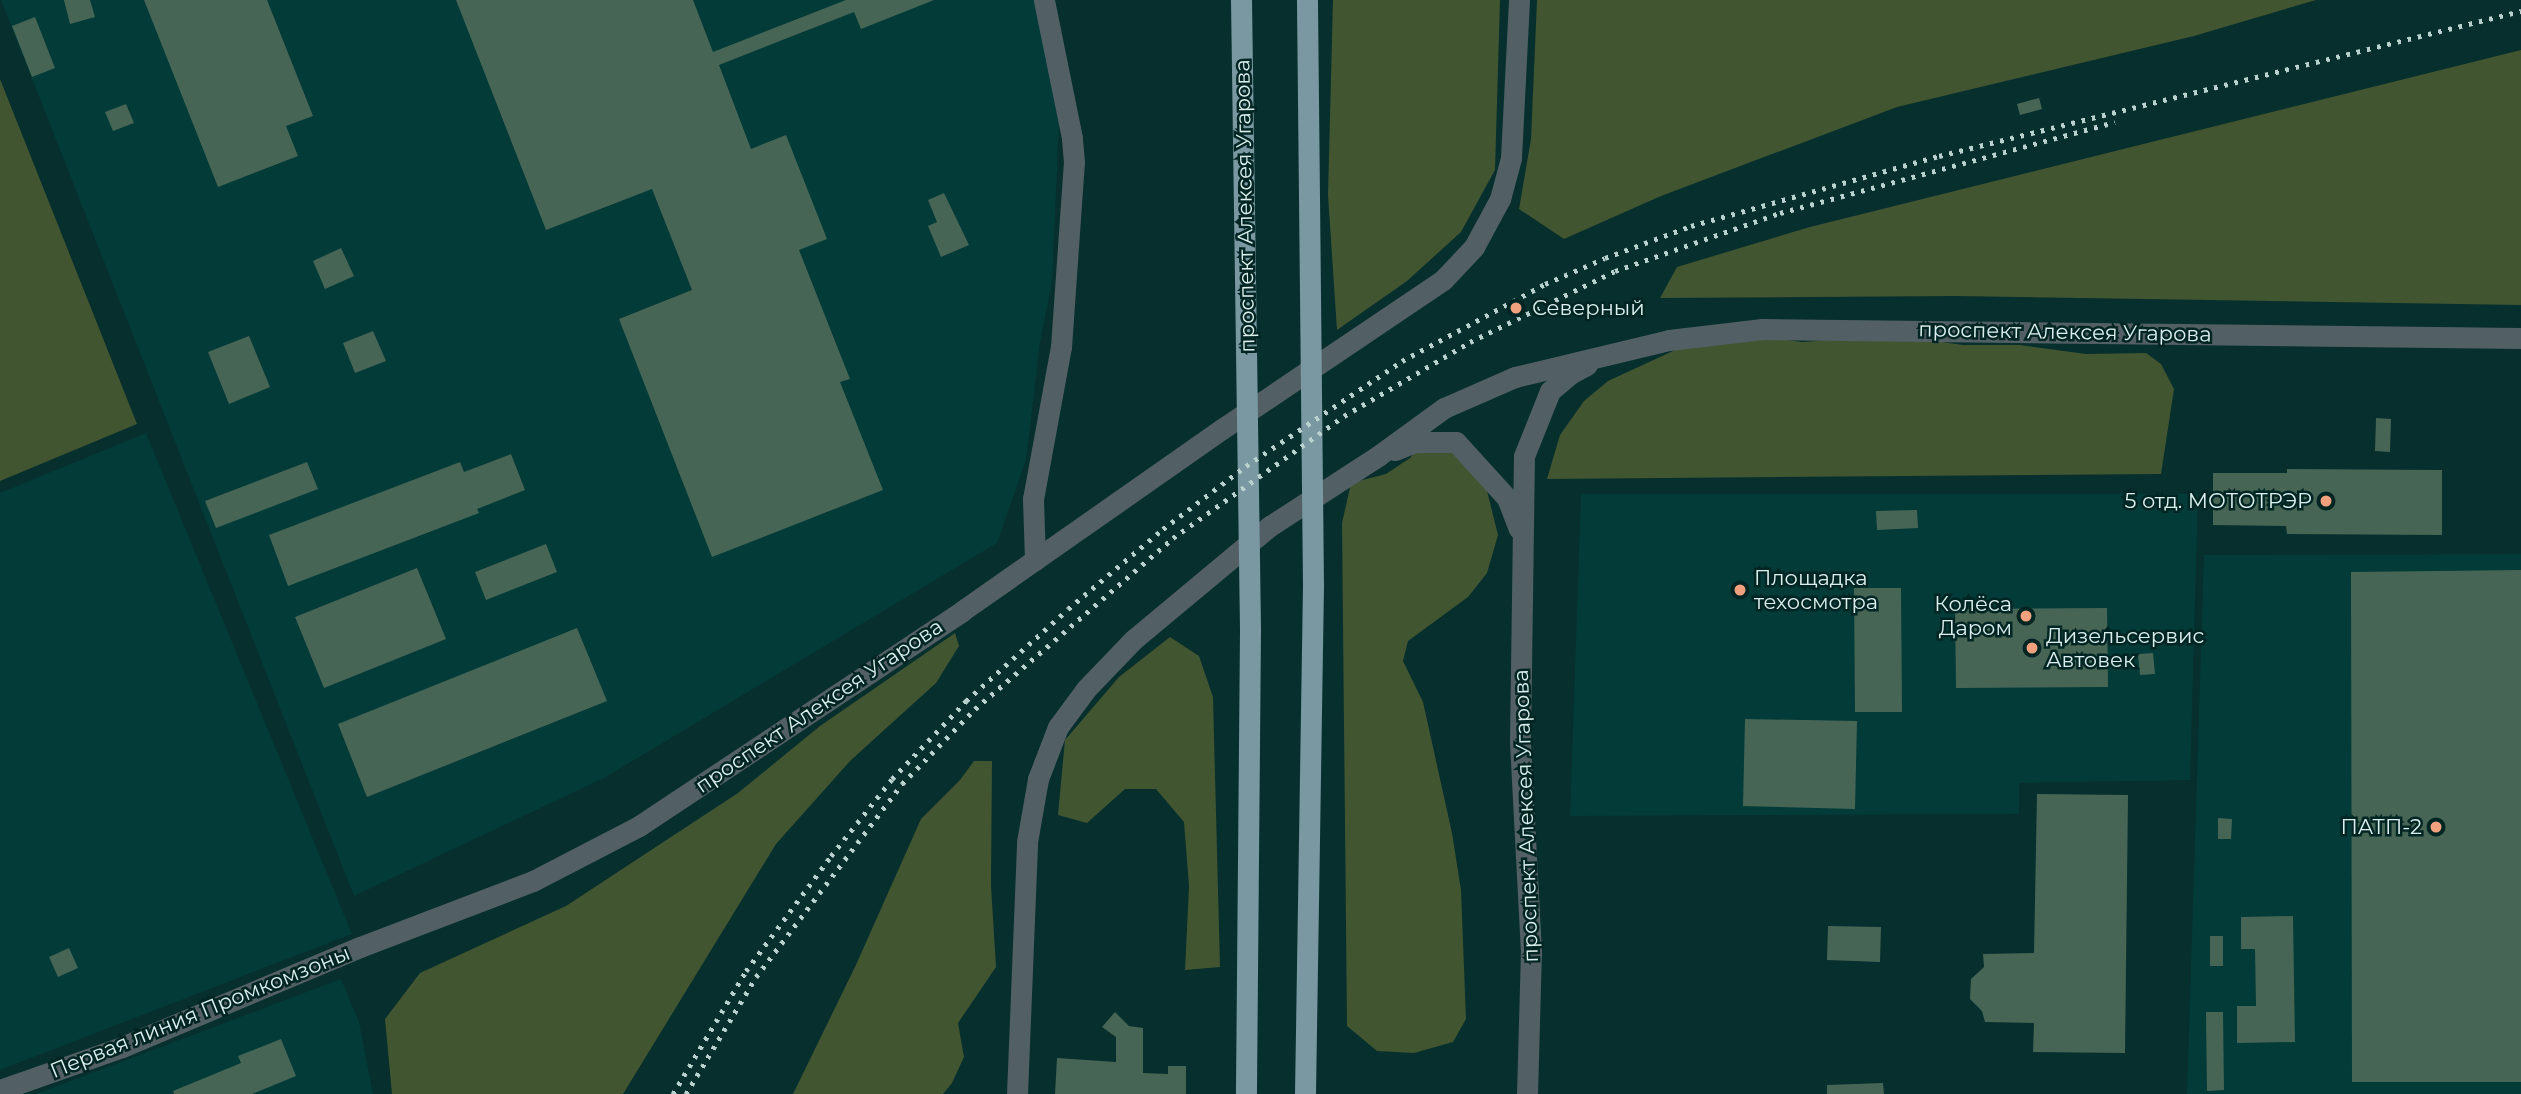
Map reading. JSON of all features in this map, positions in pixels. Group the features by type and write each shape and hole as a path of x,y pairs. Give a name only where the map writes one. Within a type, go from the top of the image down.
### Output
{"main road":[{"name":"проспект Алексея Угарова","path":"1241,0 1250,630 1246,1094"},
{"path":"1305,1094 1313,586 1312,257 1307,0"}],"street":[{"path":"1035,560 1033,499 1061,347 1074,162 1073,138 1044,0"},
{"name":"проспект Алексея Угарова","path":"360,947 533,881 639,826 1035,560 1222,429 1443,280 1474,247 1500,199 1511,158 1519,0"},
{"name":"проспект Алексея Угарова","path":"1017,1094 1027,842 1038,779 1058,727 1086,689 1133,640 1270,526 1378,456 1444,408 1515,377 1669,340 1762,329 2521,338"},
{"name":"проспект Алексея Угарова","path":"1527,1094 1531,952 1520,741 1524,456 1550,391 1570,374 1611,354"},
{"name":"проспект Алексея Угарова","path":"1378,456 1415,442 1456,442 1507,498 1523,537"},
{"name":"Первая линия Промкомзоны","path":"0,1090 122,1047 360,947"}],"shaded area":[{"path":"1,0 1036,0 1060,102 1052,281 1040,343 1026,460 997,543 604,778 354,896"},
{"path":"146,433 352,934 0,1070 0,493"},
{"path":"1581,494 2198,494 2190,780 2019,783 2019,814 1570,816"},
{"path":"2521,554 2521,1094 2187,1094 2204,555"},
{"path":"341,979 359,1022 373,1094 36,1094"}],"green space":[{"path":"1333,0 1500,0 1495,170 1461,232 1407,281 1337,330 1328,195"},
{"path":"1537,0 2316,0 2194,36 1897,107 1661,196 1564,239 1519,209 1531,139"},
{"path":"2521,50 2521,305 1956,296 1660,298 1677,267 1810,227"},
{"path":"0,79 137,424 0,481"},
{"path":"1728,332 1802,342 1893,335 1963,345 2020,345 2086,354 2146,353 2161,364 2174,389 2161,474 1547,479 1560,435 1584,401 1608,381 1686,345"},
{"path":"1423,442 1453,451 1487,491 1498,535 1487,573 1468,597 1408,641 1403,661 1423,702 1452,833 1461,890 1466,1019 1453,1042 1414,1053 1377,1051 1347,1026 1342,523 1351,483 1386,474 1410,458"},
{"path":"955,633 959,646 936,683 850,761 776,844 623,1094 392,1094 385,1019 420,973 566,906 738,793 820,726"},
{"path":"1170,637 1199,656 1213,697 1220,967 1185,970 1189,886 1184,822 1156,789 1125,789 1087,823 1058,815 1065,740 1119,677"},
{"path":"974,761 992,761 991,886 996,967 958,1023 964,1057 952,1083 943,1094 793,1094 855,967 921,819 960,780"}],"building":[{"path":"64,0 90,0 95,17 70,24"},
{"path":"144,0 267,0 313,116 286,126 298,156 218,187"},
{"path":"456,0 693,0 713,52 846,0 934,0 861,29 854,12 719,65 751,149 786,135 827,239 799,250 850,379 840,382 883,490 712,557 619,319 692,290 652,189 546,230"},
{"path":"35,17 55,68 32,77 12,26"},
{"path":"2039,98 2042,109 2020,115 2017,104"},
{"path":"126,104 134,123 113,131 105,112"},
{"path":"944,193 969,245 941,257 928,226 937,222 928,200"},
{"path":"341,248 354,276 325,289 313,261"},
{"path":"373,331 386,361 355,373 343,343"},
{"path":"249,336 270,387 229,404 208,352"},
{"path":"2376,418 2391,419 2390,452 2375,451"},
{"path":"511,454 525,490 477,509 479,513 288,586 269,535 460,462 464,472"},
{"path":"307,462 318,489 216,528 205,501"},
{"path":"2287,469 2442,470 2442,535 2287,534 2286,526 2213,525 2213,473 2287,473"},
{"path":"1917,510 1918,528 1877,530 1876,511"},
{"path":"546,544 557,572 486,600 475,572"},
{"path":"417,568 446,639 324,688 295,617"},
{"name":"ПАТП-2","path":"2521,570 2521,1082 2352,1082 2351,572"},
{"path":"1854,588 1901,588 1902,712 1855,712"},
{"name":"Дизельсервис Автовек","path":"2107,608 2108,687 1956,688 1955,609"},
{"path":"577,628 607,701 367,797 338,724"},
{"path":"2153,653 2155,674 2140,675 2138,654"},
{"path":"1745,719 1857,721 1855,809 1743,806"},
{"path":"2037,794 2128,795 2125,1053 2033,1052 2034,1023 1985,1022 1982,1011 1970,999 1971,979 1984,967 1983,954 2034,953"},
{"path":"2218,818 2232,819 2231,839 2218,839"},
{"path":"2293,916 2295,1042 2237,1043 2237,1006 2256,1006 2255,949 2241,949 2241,917"},
{"path":"1828,926 1881,927 1880,962 1827,960"},
{"path":"2210,936 2223,936 2223,966 2210,966"},
{"path":"69,948 78,968 58,977 49,957"},
{"path":"1115,1012 1129,1026 1143,1028 1143,1073 1168,1074 1168,1066 1186,1066 1186,1094 1055,1094 1057,1058 1116,1062 1116,1037 1102,1027"},
{"path":"2206,1012 2223,1012 2224,1090 2207,1091"},
{"path":"281,1039 296,1076 252,1094 174,1094 173,1091 241,1063 238,1056"},
{"path":"1883,1083 1884,1094 1827,1094 1827,1085"}],"railway":[{"path":"673,1094 746,971 831,856 892,779 966,701 1068,609 1163,529 1246,466 1402,361 1545,284 1691,226 1939,156 2521,11"},
{"path":"686,1094 756,977 902,784 975,709 1173,538 1344,416 1470,342 1615,271 1780,213 2115,122"}],"place":[{"name":"Северный","path":"1516,308"},
{"name":"5 отд. МОТОТРЭР","path":"2326,501"},
{"name":"Площадка техосмотра","path":"1740,590"},
{"name":"Колёса Даром","path":"2026,616"},
{"name":"Дизельсервис Автовек","path":"2032,648"},
{"name":"ПАТП-2","path":"2436,827"}]}
